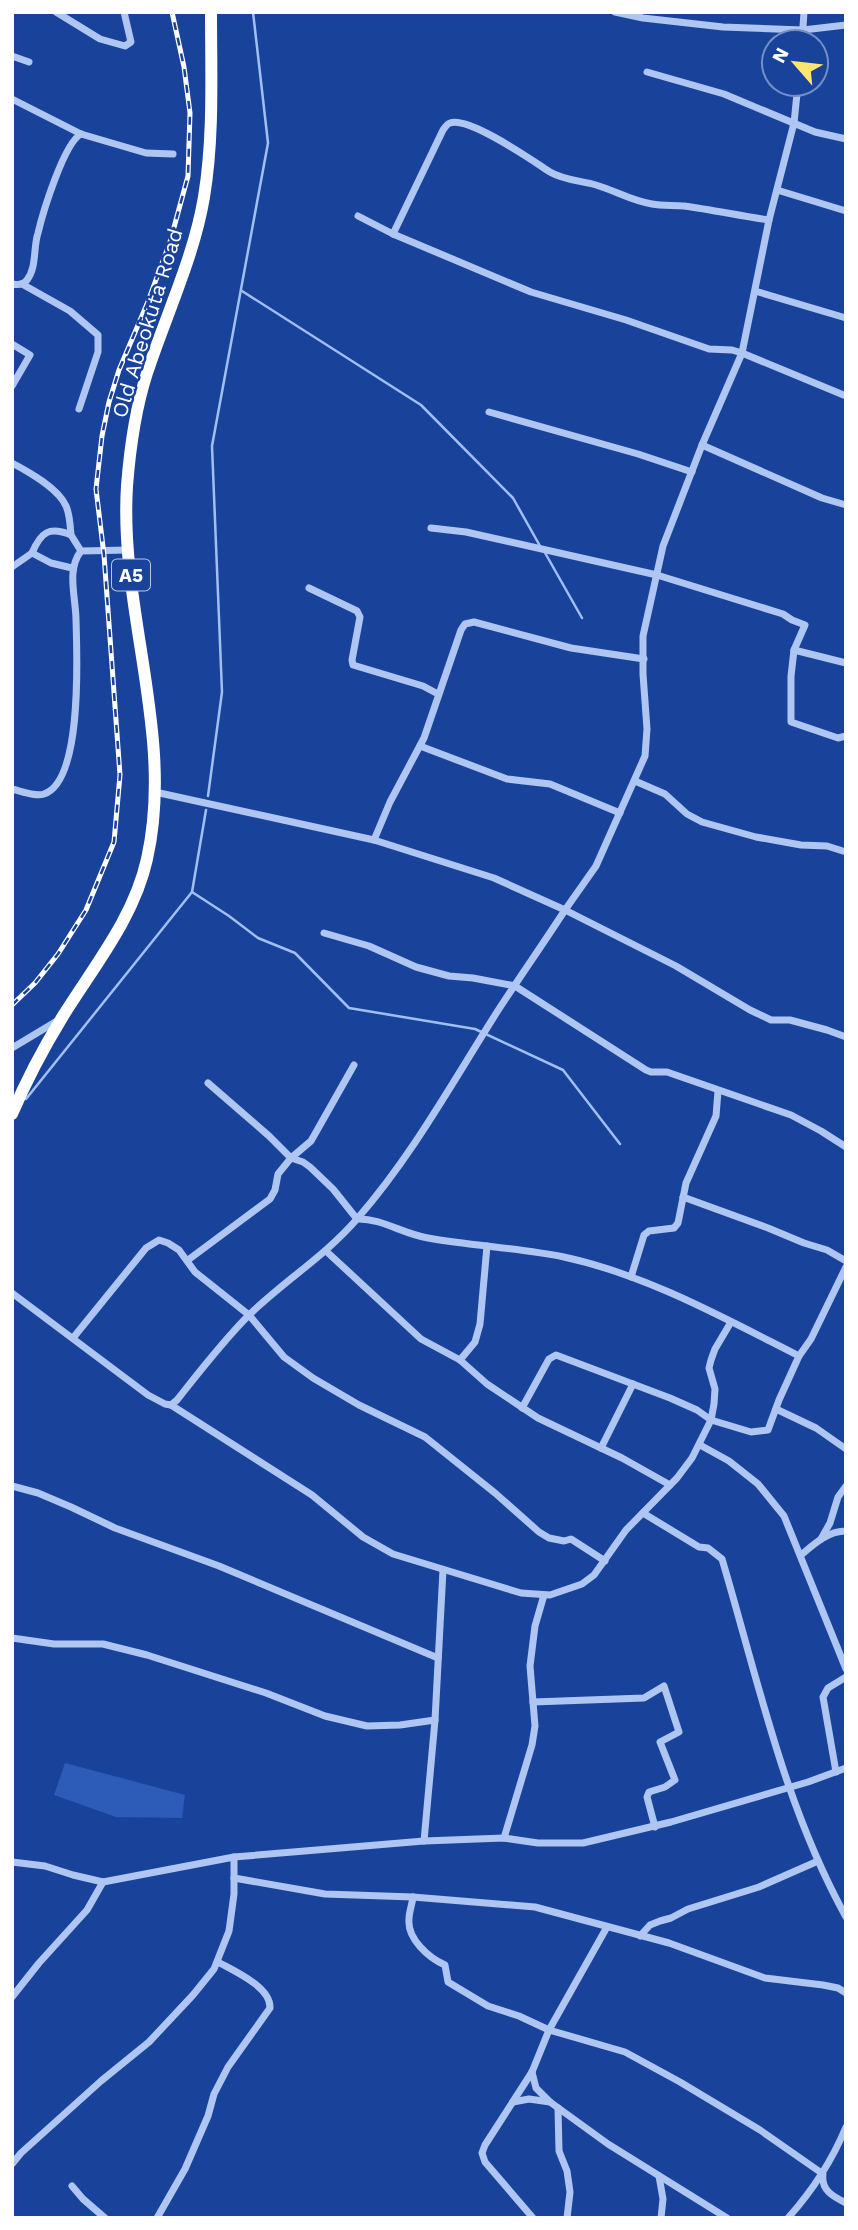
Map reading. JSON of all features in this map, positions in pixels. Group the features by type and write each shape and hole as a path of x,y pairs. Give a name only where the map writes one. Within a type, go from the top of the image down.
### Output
{"highway":[{"name":"Old Abeokuta Road","path":"12,1114 61,1019 118,932 135,897 153,827 154,751 128,550 127,491 136,414 146,376 196,231 204,197 209,152 211,12"}],"street":[{"path":"56,12 100,39 117,46 125,46 131,41 124,12"},
{"path":"615,12 643,18 760,28"},
{"path":"820,28 846,25"},
{"path":"12,56 29,62"},
{"path":"646,72 724,94 815,132 846,139"},
{"path":"171,1405 249,1315 326,1251 356,1219 424,1132 515,986 596,866 645,756 647,729 643,636 663,546 702,445 742,353 769,220 794,123 797,98"},
{"path":"12,99 69,128 78,136 146,153 173,154"},
{"path":"393,234 443,130 449,123 454,122 493,136 562,177 606,188 625,198 769,220"},
{"path":"22,284 27,280 35,257 38,232 61,164 78,136"},
{"path":"777,190 846,211"},
{"path":"358,216 393,234 531,292 626,320 709,349 732,349 846,396"},
{"path":"12,284 22,284 70,312 97,335 98,352 79,409"},
{"path":"755,291 846,318"},
{"path":"12,344 30,355 12,386"},
{"path":"489,412 692,472"},
{"path":"702,445 822,498 846,505"},
{"path":"12,463 34,475 64,502 69,515 71,535 81,551"},
{"path":"431,528 466,532 657,575 774,610 806,625 794,650 791,722 838,738 846,736"},
{"path":"12,567 32,553 37,541 48,531 59,530 71,535"},
{"path":"81,551 128,550"},
{"path":"12,789 41,795 55,788 71,754 77,686 72,568 81,551"},
{"path":"32,553 51,563 72,568"},
{"path":"309,587 356,611 360,617 353,665 423,686 438,694"},
{"path":"374,840 419,746 465,624 474,622 570,648 644,659"},
{"path":"794,650 846,663"},
{"path":"419,746 507,779 550,784 620,813"},
{"path":"635,781 664,793 687,814 702,822 756,838 827,846 846,852"},
{"path":"155,792 374,840 494,878 676,966 771,1020 790,1020 846,1037"},
{"path":"324,933 369,946 416,967 449,976 515,986 646,1070 667,1072 791,1115 846,1147"},
{"path":"12,1048 61,1019"},
{"path":"188,1260 270,1199 278,1174 290,1158 311,1140 354,1065"},
{"path":"208,1083 290,1158 303,1162 333,1188 356,1219"},
{"path":"631,1277 645,1235 649,1231 674,1228 678,1223 686,1183 716,1116 718,1091"},
{"path":"684,1198 804,1244 827,1250 846,1261"},
{"path":"356,1219 369,1219 425,1238 565,1257 631,1277 799,1356"},
{"path":"74,1338 153,1242 159,1240 168,1243 188,1260 195,1272 249,1315 284,1357 359,1405 425,1437 539,1532 549,1538 564,1541 571,1539 605,1560"},
{"path":"460,1360 475,1342 480,1324 487,1246"},
{"path":"326,1251 421,1339 460,1360 487,1384 522,1408 670,1485"},
{"path":"522,1408 552,1356 556,1355 697,1410 711,1420 751,1432 768,1430 799,1356 811,1339 846,1267"},
{"path":"12,1293 148,1395 171,1405 312,1495 363,1537 393,1554 521,1592 544,1595 582,1584 594,1575 626,1530 677,1478 700,1445 715,1404 715,1389 709,1368 715,1349 731,1322"},
{"path":"601,1448 633,1384"},
{"path":"776,1409 816,1429 846,1449"},
{"path":"700,1445 729,1461 758,1484 785,1516 846,1669"},
{"path":"12,1486 219,1566 438,1658"},
{"path":"821,1539 830,1523 838,1497 846,1486"},
{"path":"643,1513 699,1548 708,1548 722,1559 789,1787 818,1861 846,1917"},
{"path":"801,1555 821,1539 846,1531"},
{"path":"424,1840 435,1720 443,1570"},
{"path":"504,1838 532,1745 535,1726 531,1648 544,1595"},
{"path":"12,1638 54,1644 103,1644 267,1693 325,1716 367,1726 400,1726 435,1720"},
{"path":"836,1772 822,1697 828,1688 846,1677"},
{"path":"533,1702 644,1698 664,1686 680,1732 660,1742 675,1780 665,1787 649,1792 647,1797 654,1827"},
{"path":"12,1862 45,1866 103,1882 234,1857 424,1840 504,1838 538,1843 583,1843 654,1827 846,1768"},
{"path":"12,2164 91,2089 149,2042 194,1995 218,1962 229,1931 234,1894 234,1857"},
{"path":"640,1936 650,1925 660,1920 759,1887 818,1861"},
{"path":"234,1878 324,1894 413,1897 557,1911 585,1922 669,1943 765,1978 823,1985 846,1993"},
{"path":"12,1997 87,1910 103,1882"},
{"path":"413,1897 408,1922 414,1938 432,1960 445,1965 448,1982 488,2006 550,2030 625,2052 760,2130 823,2174"},
{"path":"533,2218 485,2162 482,2153 532,2072 550,2030 607,1927"},
{"path":"157,2218 186,2169 214,2094 228,2067 270,2008 268,1995 244,1976 218,1962"},
{"path":"532,2072 536,2088 558,2108 608,2144 727,2218"},
{"path":"513,2103 529,2099 550,2102"},
{"path":"558,2108 559,2151 568,2171 570,2192 567,2218"},
{"path":"788,2218 823,2174 846,2127"},
{"path":"823,2174 824,2188 846,2203"},
{"path":"659,2176 663,2199 661,2218"},
{"path":"72,2186 105,2218"}],"shaded area":[{"path":"65,1763 185,1795 182,1818 116,1817 54,1795"}],"waterway":[{"path":"208,796 222,692 212,446 268,143 253,12"},
{"path":"242,291 421,405 513,498 540,546"},
{"path":"544,551 582,618"},
{"path":"26,1099 192,892 206,810"},
{"path":"192,892 258,938 295,953 349,1008 475,1029 563,1070 620,1144"}],"railway":[{"path":"12,1005 35,983 58,954 86,910 114,842 120,775 104,555 96,489 109,402 170,242 188,176 190,113 184,67 172,12"}]}
